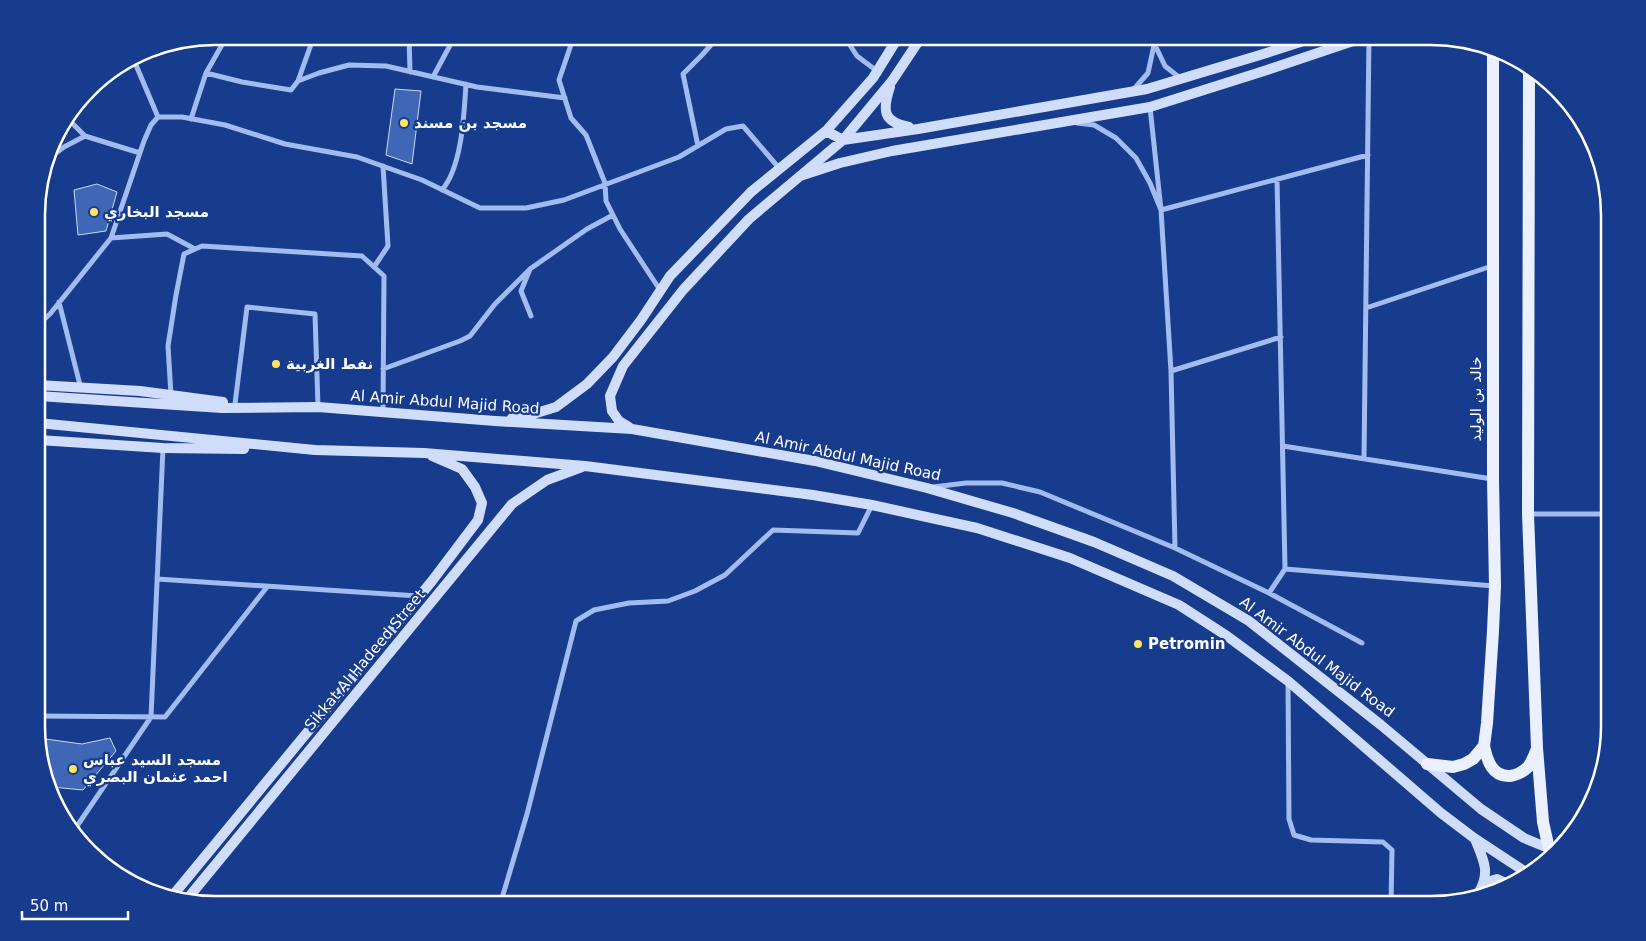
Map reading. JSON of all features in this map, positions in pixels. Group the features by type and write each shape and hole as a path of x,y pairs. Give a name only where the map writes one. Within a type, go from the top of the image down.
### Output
{"main road":[{"path":"495,421 530,415 556,407 587,384 613,357 670,276 751,192 826,131 873,78 894,45"},
{"path":"632,429 619,421 612,411 610,396 623,366 683,290 748,218 843,140 892,81 916,45"},
{"path":"826,131 843,140 1132,92 1181,79 1290,45"},
{"path":"800,176 840,163 892,151 1150,107 1342,45"},
{"name":"خالد بن الوليد","path":"1491,56 1495,586 1484,746 1487,759 1492,768 1505,776 1522,772 1528,766 1537,748"},
{"path":"1529,77 1528,514 1537,748 1543,822 1550,847"},
{"path":"892,81 885,103 888,118 896,124 918,129"},
{"path":"45,385 140,391 172,400 318,407"},
{"name":"Al Amir Abdul Majid Road","path":"45,396 172,400 222,408 318,407 495,421 632,429 815,461 927,488 1022,516 1094,542 1173,576 1249,621 1381,724 1481,809 1524,838 1548,849"},
{"path":"45,424 315,450"},
{"path":"45,440 163,448 424,453 585,466 812,496 872,506 978,528 1070,558 1179,605 1227,636 1288,681 1441,812 1474,838 1521,869"},
{"name":"Sikkat Al Hadeed Street","path":"176,891 420,596 478,520 482,503 475,486 462,469 424,453"},
{"name":"Sikkat Al Hadeed Street","path":"191,895 512,504 547,480 585,466"},
{"path":"1427,764 1454,767 1464,764 1473,759 1484,746"},
{"path":"1474,838 1486,868 1481,888"},
{"path":"1481,888 1497,879 1500,881"}],"street":[{"path":"191,119 206,73 222,45"},
{"path":"206,73 242,82 291,90 298,81 311,45"},
{"path":"409,45 410,72"},
{"path":"433,77 451,45"},
{"path":"571,45 559,80 571,118 586,135 605,183 606,201 620,229 660,290"},
{"path":"698,146 682,74 711,45"},
{"path":"849,45 857,56 878,71"},
{"path":"1155,45 1165,66 1181,79"},
{"path":"1132,92 1148,73 1155,45"},
{"path":"1364,459 1369,45"},
{"path":"298,81 350,64 386,66 466,84 564,98"},
{"path":"136,65 158,117"},
{"path":"442,190 448,184 458,153 466,84"},
{"path":"1150,107 1160,210 1170,371 1175,548"},
{"path":"45,319 111,238 140,152 151,125 158,117 182,117 225,125 285,144 357,157 422,180 480,208 526,208 564,200 605,183 679,157 726,129 743,126 779,168"},
{"path":"1064,122 1094,125 1116,138 1136,158 1150,183 1160,210"},
{"path":"72,123 85,136 140,152"},
{"path":"57,152 85,136"},
{"path":"1160,210 1368,154"},
{"path":"374,267 388,246 383,166"},
{"path":"1268,593 1285,569 1278,179"},
{"path":"383,369 470,336 495,304 530,269 587,229 613,215"},
{"path":"111,238 167,234 194,249"},
{"path":"172,400 168,346 176,295 184,254 202,246 362,256 384,276 383,413"},
{"path":"1366,308 1492,266"},
{"path":"530,269 521,291 531,316"},
{"path":"59,302 81,388 82,399"},
{"path":"235,404 246,307 315,314 318,407"},
{"path":"1170,371 1281,337"},
{"path":"1283,446 1493,480"},
{"path":"78,826 151,717 163,448"},
{"path":"927,488 966,483 1002,483 1040,492 1175,548 1268,593 1362,643"},
{"path":"503,896 527,814 576,621 594,610 629,602 668,601 695,591 725,575 773,530 858,533 872,506"},
{"path":"1528,514 1601,514"},
{"path":"1285,569 1495,586"},
{"path":"157,578 420,596"},
{"path":"45,716 165,717 268,587"},
{"path":"1288,681 1289,819 1294,835 1311,840 1382,842 1392,850 1391,896"}],"building":[{"name":"مسجد بن مسند","path":"395,89 421,91 412,164 386,155"},
{"name":"مسجد البخاري","path":"97,184 117,192 106,231 78,235 74,190"},
{"name":"مسجد السيد عباس احمد عثمان البصري","path":"110,738 116,751 83,790 57,787 51,770 46,739 82,744"}],"place":[{"name":"مسجد بن مسند","path":"404,123"},
{"name":"مسجد البخاري","path":"94,212"},
{"name":"نفط الغربية","path":"276,364"},
{"name":"Petromin","path":"1138,644"},
{"name":"مسجد السيد عباس احمد عثمان البصري","path":"73,769"}]}
